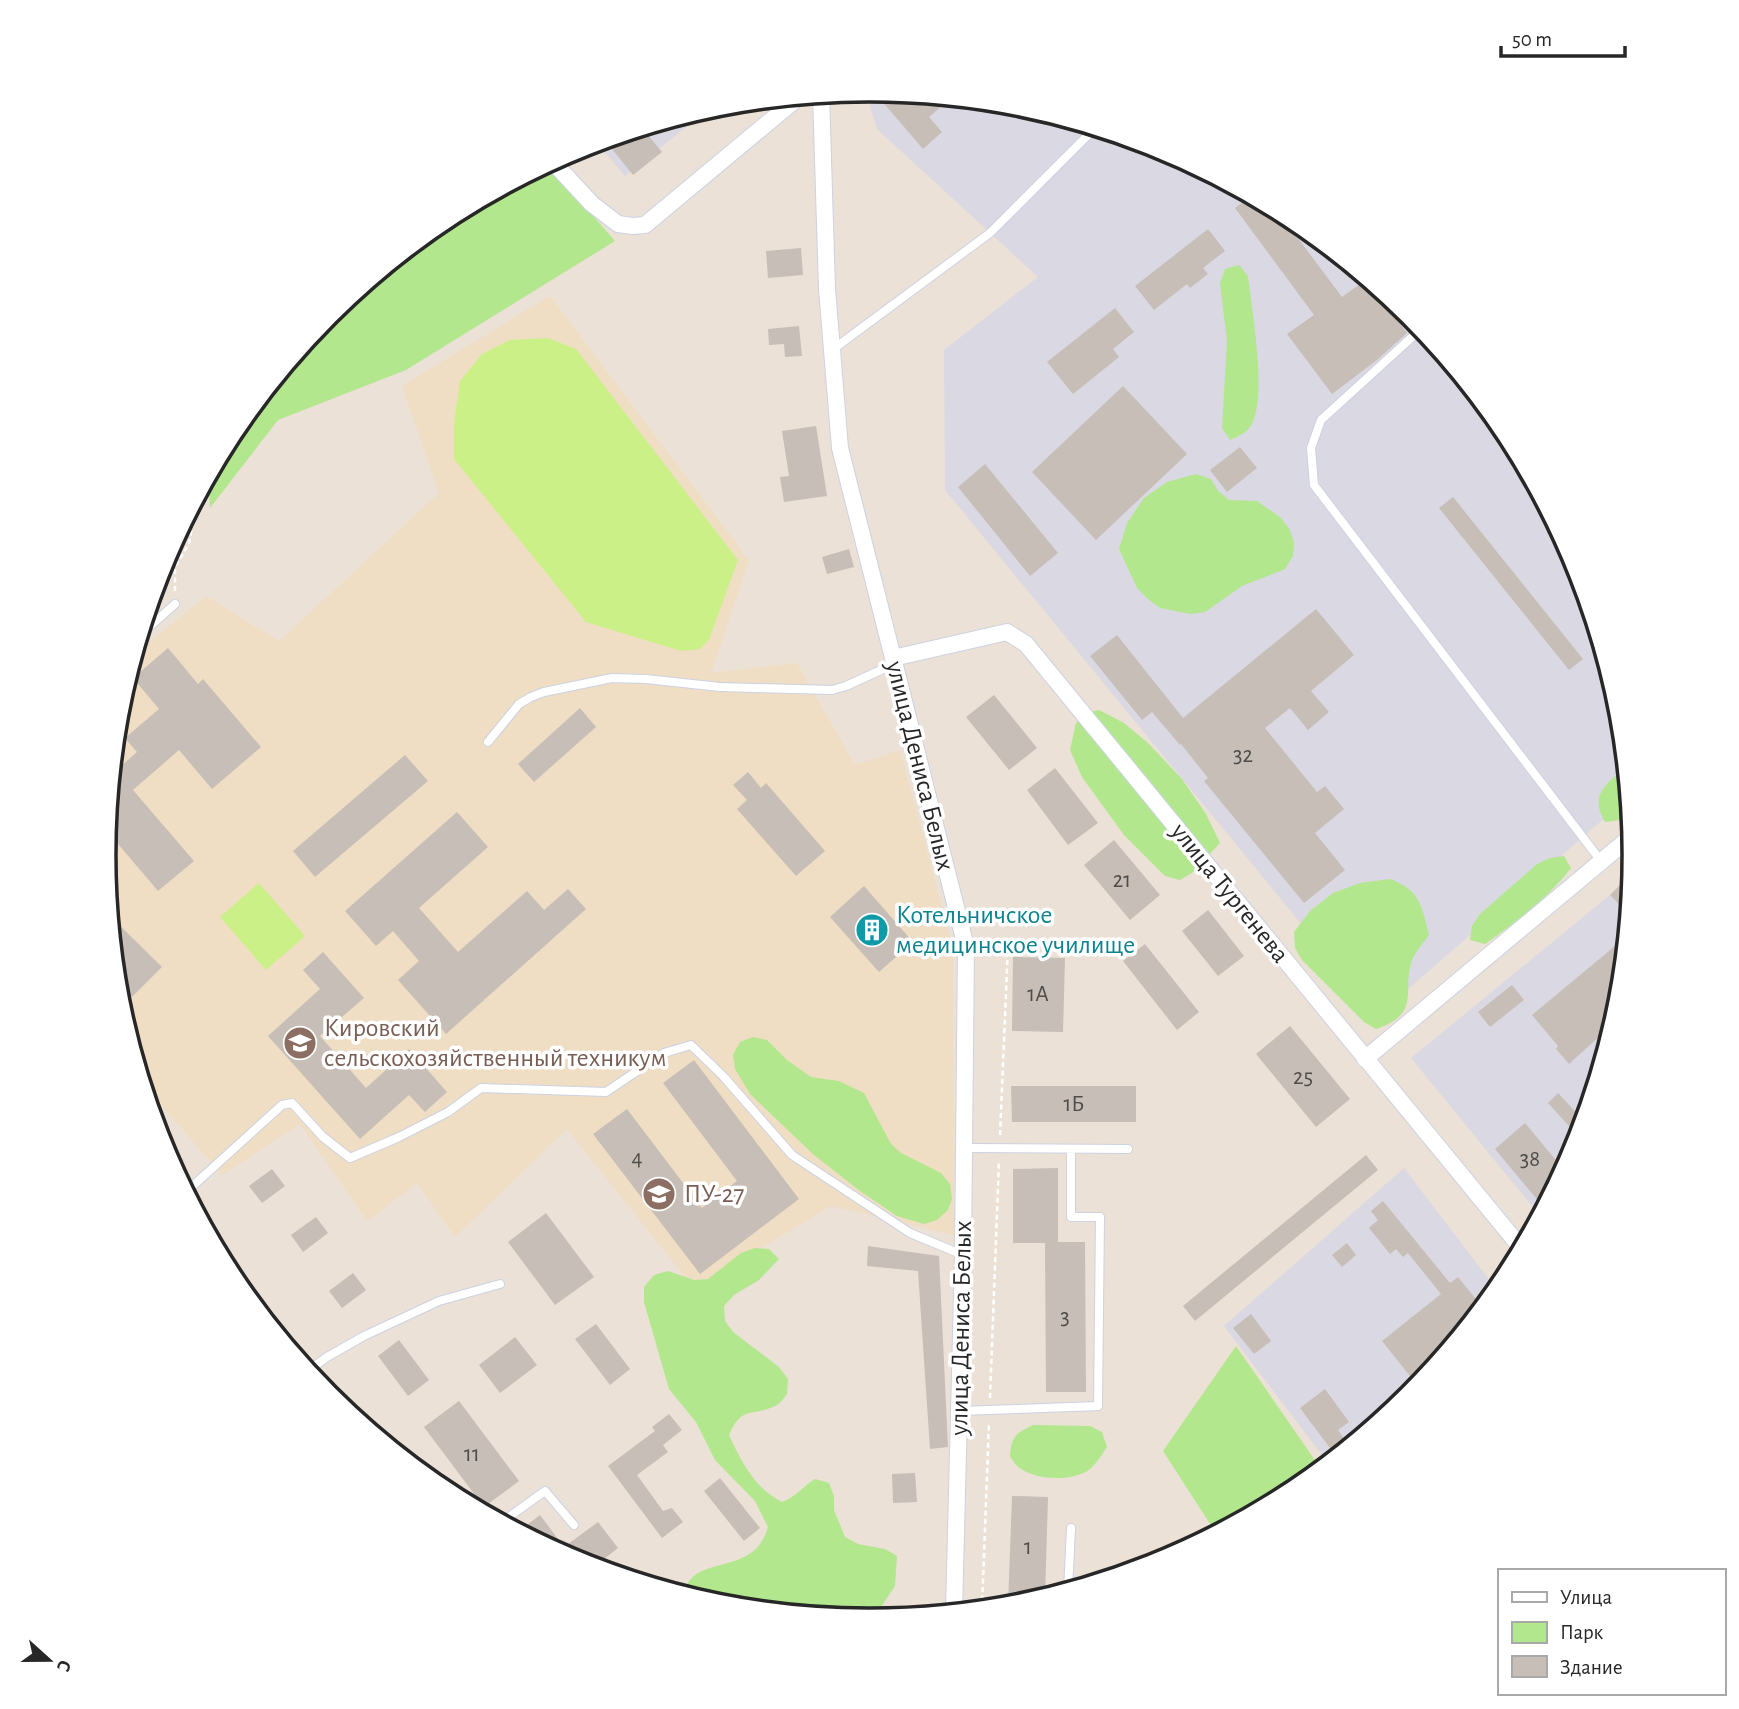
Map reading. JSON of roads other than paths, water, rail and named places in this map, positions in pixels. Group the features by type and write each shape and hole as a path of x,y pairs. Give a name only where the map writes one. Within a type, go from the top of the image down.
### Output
{"street":[{"name":"улица Дениса Белых","path":"821,103 827,289 840,449 965,947 965,1148 954,1602"},
{"path":"559,169 592,204 618,224 645,225 788,106"},
{"name":"улица Тургенева","path":"894,661 1007,632 1026,644 1516,1241"},
{"path":"1366,1059 1622,844"}],"lane":[{"path":"832,350 990,233 1089,134"},
{"path":"1414,335 1321,420 1311,449 1314,485 1601,861"},
{"path":"153,624 175,604"},
{"path":"488,742 519,704 544,692 580,683 612,678 720,687 832,690 846,686 894,661"},
{"path":"193,1186 282,1105 292,1104 323,1136 350,1158 448,1112 481,1088 606,1092 664,1054 691,1045 723,1076 792,1156 910,1233 963,1255"},
{"path":"965,1148 1128,1149"},
{"path":"960,1411 1098,1406 1100,1217 1071,1217 1071,1149"},
{"path":"316,1365 364,1336 439,1301 500,1284"},
{"path":"510,1516 545,1491 574,1525"},
{"path":"1068,1581 1071,1528"}],"place":[{"name":"Котельничское медицинское училище","path":"872,930"},
{"name":"Кировский сельскохозяйственный техникум","path":"300,1043"},
{"name":"ПУ-27","path":"659,1194"}]}
